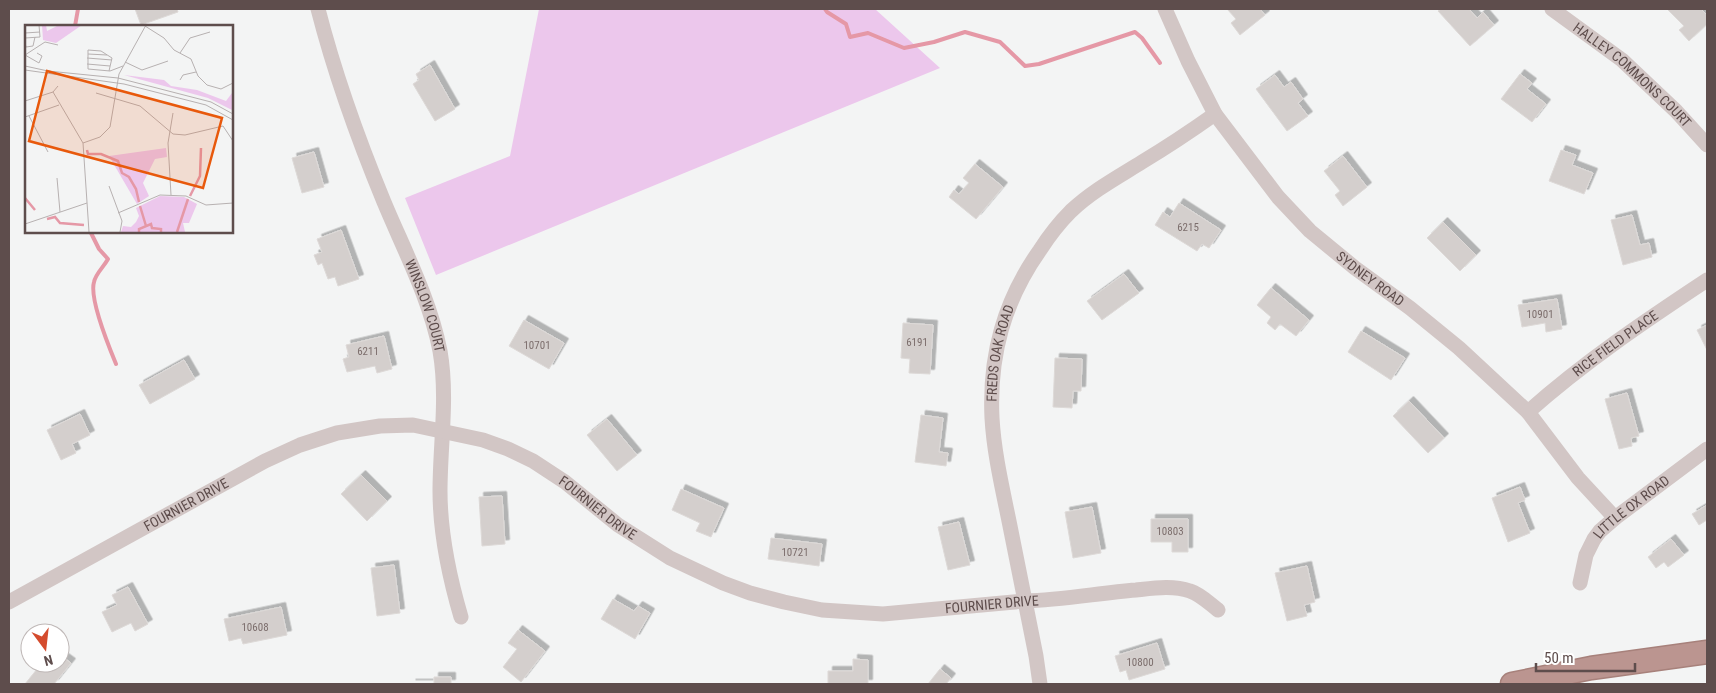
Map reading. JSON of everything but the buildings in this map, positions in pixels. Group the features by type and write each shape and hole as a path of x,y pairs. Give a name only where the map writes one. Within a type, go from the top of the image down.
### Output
{"highway":[{"path":"1591,668 1656,650 1707,640"},
{"path":"1512,684 1591,668 1707,652"}],"street":[{"name":"WINSLOW COURT","path":"318,9 344,101 420,287 435,330 442,373 443,431 440,491 442,527 451,583 461,617"},
{"name":"SYDNEY ROAD","path":"1165,9 1188,61 1215,114 1278,196 1310,230 1459,348 1528,412 1578,478 1615,518"},
{"name":"HALLEY COMMONS COURT","path":"1552,9 1622,60 1676,111 1707,145"},
{"name":"FREDS OAK ROAD","path":"1040,684 1000,474 992,419 994,362 1000,331 1019,282 1051,234 1069,213 1099,188 1178,140 1215,114"},
{"name":"RICE FIELD PLACE","path":"1528,412 1576,372 1654,315 1707,280"},
{"name":"FOURNIER DRIVE","path":"9,602 265,461 300,445 337,433 380,426 413,425 483,440 508,449 533,461 565,482 618,525 670,558 723,583 750,593 784,602 822,610 883,614 1025,600 1047,600 1168,587 1188,590 1197,594 1218,610"},
{"name":"LITTLE OX ROAD","path":"1580,583 1586,555 1594,539 1615,518 1707,449"}],"shaded area":[{"path":"539,9 875,9 940,68 436,275 405,198 510,156"}],"waterway":[{"path":"75,25 78,9"},
{"path":"825,9 846,24 850,37 868,33 904,48 934,42 965,32 1000,42 1025,66 1039,64 1135,32 1142,38 1160,63"},
{"path":"90,232 99,249 108,259 96,276 93,290 100,323 116,364"}]}
